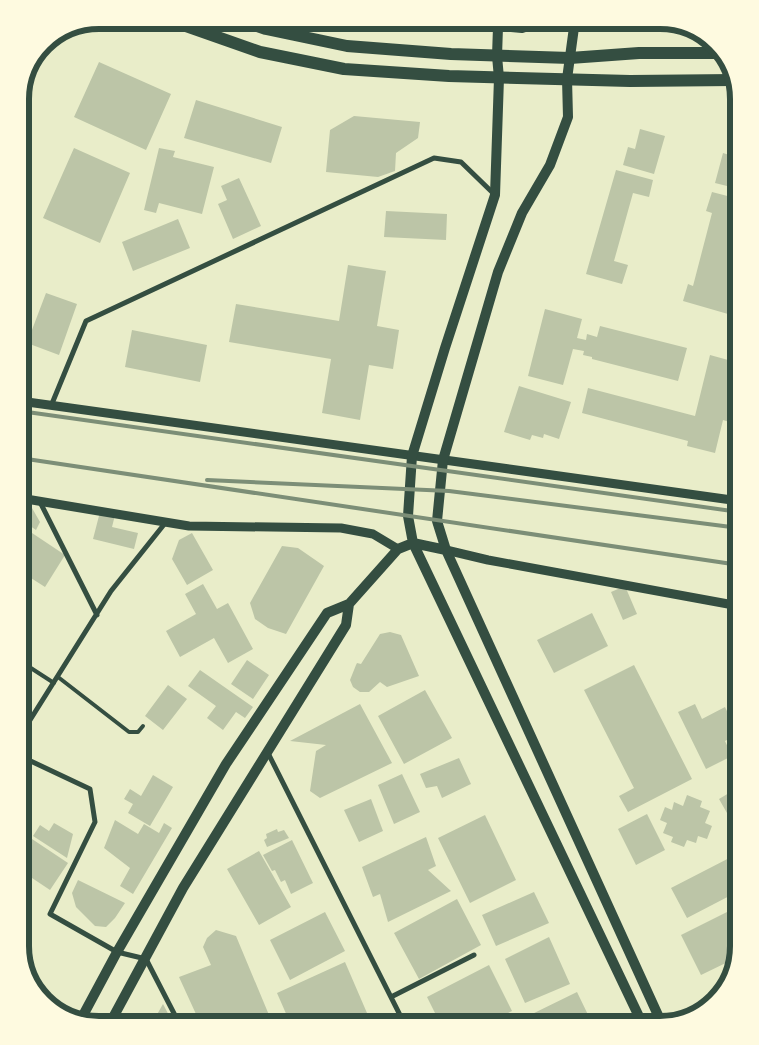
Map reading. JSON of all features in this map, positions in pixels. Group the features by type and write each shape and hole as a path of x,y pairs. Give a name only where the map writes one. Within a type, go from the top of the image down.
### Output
{"main road":[{"path":"195,29 260,52 344,69 499,78 630,81 728,80"},
{"path":"266,29 347,46 496,56 570,58 639,53 713,53"},
{"path":"498,29 496,56 499,78 495,195 444,348 412,456 408,516 413,543 639,1016"},
{"path":"574,29 567,79 568,117 550,165 522,213 498,272 443,460 437,521 446,550 658,1016"},
{"path":"83,1015 117,952 226,764 327,613 349,604 398,548 413,543 446,550"},
{"path":"115,1016 183,888 346,625 349,604"}],"street":[{"path":"51,406 86,320 434,158 461,162 495,195"},
{"path":"29,402 730,500"},
{"path":"29,500 189,526 341,528 373,534 398,548"},
{"path":"40,502 96,615"},
{"path":"29,722 111,591 166,522"},
{"path":"446,550 728,605 730,608"},
{"path":"268,753 400,1016"},
{"path":"29,760 90,789 95,822 50,914 117,952 146,959 175,1016"},
{"path":"391,997 474,955"}],"lane":[{"path":"29,667 54,683"},
{"path":"58,677 129,732 138,732 143,726"}],"building":[{"path":"99,62 171,94 146,150 74,117"},
{"path":"196,100 282,127 271,163 184,138"},
{"path":"354,116 420,122 418,138 396,153 395,171 378,177 326,172 330,130"},
{"path":"640,129 665,136 654,174 623,165 628,147 635,149"},
{"path":"74,148 130,173 100,243 43,218"},
{"path":"159,148 175,151 173,157 214,167 202,214 159,203 156,213 144,210"},
{"path":"723,153 730,155 730,187 715,183"},
{"path":"616,170 653,180 649,197 633,193 614,261 628,265 622,284 586,274"},
{"path":"239,178 261,226 233,239 218,204 227,200 221,186"},
{"path":"712,192 730,197 730,307 728,314 683,301 688,284 693,286 712,213 706,211"},
{"path":"386,211 447,214 446,240 384,237"},
{"path":"178,219 190,248 133,271 122,242"},
{"path":"348,265 386,271 377,326 399,330 393,369 369,365 360,420 322,413 331,359 229,342 236,304 339,321"},
{"path":"46,293 77,304 59,355 29,344 29,338"},
{"path":"545,309 582,319 577,338 586,340 587,334 597,337 600,326 687,348 678,381 592,359 592,357 583,355 584,351 573,349 563,385 528,376"},
{"path":"132,330 207,345 200,382 125,367"},
{"path":"710,355 730,361 730,422 723,420 715,453 687,446 688,441 582,413 588,388 695,416"},
{"path":"519,386 571,402 559,439 544,434 543,438 532,435 530,440 504,432"},
{"path":"29,503 40,522 36,530 29,525"},
{"path":"100,512 115,515 112,527 138,533 134,549 93,539"},
{"path":"29,531 65,555 45,587 29,577"},
{"path":"192,533 213,570 187,585 172,559 179,540"},
{"path":"282,546 298,548 324,566 286,634 268,628 255,619 250,603"},
{"path":"203,584 217,609 228,603 253,649 228,663 214,638 180,657 166,631 196,614 185,594"},
{"path":"625,586 637,614 623,620 611,592"},
{"path":"592,613 608,646 554,673 537,640"},
{"path":"390,632 401,635 419,676 387,687 380,682 369,692 360,692 353,687 350,680 357,663 361,664 380,634"},
{"path":"247,660 269,675 253,699 231,684"},
{"path":"634,665 692,779 628,812 619,796 634,788 584,690"},
{"path":"200,670 253,707 245,718 236,712 223,730 207,718 216,706 188,686"},
{"path":"168,685 187,699 163,730 145,716"},
{"path":"425,690 452,738 404,764 378,716"},
{"path":"360,704 392,763 320,798 310,791 316,751 326,745 290,741"},
{"path":"695,704 702,719 725,707 730,717 730,738 725,741 730,752 730,757 706,769 678,712"},
{"path":"459,758 471,784 442,798 437,786 426,788 420,774"},
{"path":"402,774 420,812 394,824 378,785"},
{"path":"153,775 173,787 150,826 128,813 133,804 124,799 130,789 141,796"},
{"path":"730,792 730,818 719,799"},
{"path":"687,795 702,801 700,807 710,811 705,823 712,826 707,839 698,836 696,843 687,840 684,847 671,842 673,837 663,833 667,823 660,820 665,807 672,810 674,802 683,806"},
{"path":"371,799 383,831 359,842 344,810"},
{"path":"647,814 665,850 636,865 618,829"},
{"path":"485,815 516,880 470,903 438,838"},
{"path":"115,820 138,834 144,824 159,833 164,823 172,828 133,894 120,886 130,868 104,848"},
{"path":"54,823 73,834 67,858 33,836 40,825 49,831"},
{"path":"277,829 278,832 284,830 289,838 267,847 264,840 267,838 266,834"},
{"path":"29,837 68,863 50,890 29,876"},
{"path":"426,837 436,866 428,870 451,891 388,922 380,894 373,897 362,867"},
{"path":"292,840 313,883 291,894 285,880 281,882 275,870 272,871 263,855"},
{"path":"259,851 291,907 259,925 227,869"},
{"path":"730,858 730,896 687,918 671,888"},
{"path":"78,880 125,903 106,927 95,926 76,907 72,893"},
{"path":"534,892 549,923 496,946 482,915"},
{"path":"457,899 481,945 419,979 394,933"},
{"path":"730,910 729,962 701,975 681,935"},
{"path":"325,912 345,951 290,980 270,940"},
{"path":"216,930 236,936 269,1015 197,1016 179,977 211,965 203,947 207,938"},
{"path":"549,937 570,984 525,1003 505,959"},
{"path":"345,962 367,1013 360,1016 287,1016 277,993"},
{"path":"489,965 512,1011 502,1016 436,1016 427,997"},
{"path":"577,992 589,1016 528,1016"},
{"path":"713,993 702,1002 701,999"},
{"path":"163,1004 169,1016 156,1016"}],"railway":[{"path":"29,412 730,511"},
{"path":"29,459 730,564"},
{"path":"207,480 449,491 730,527"}]}
